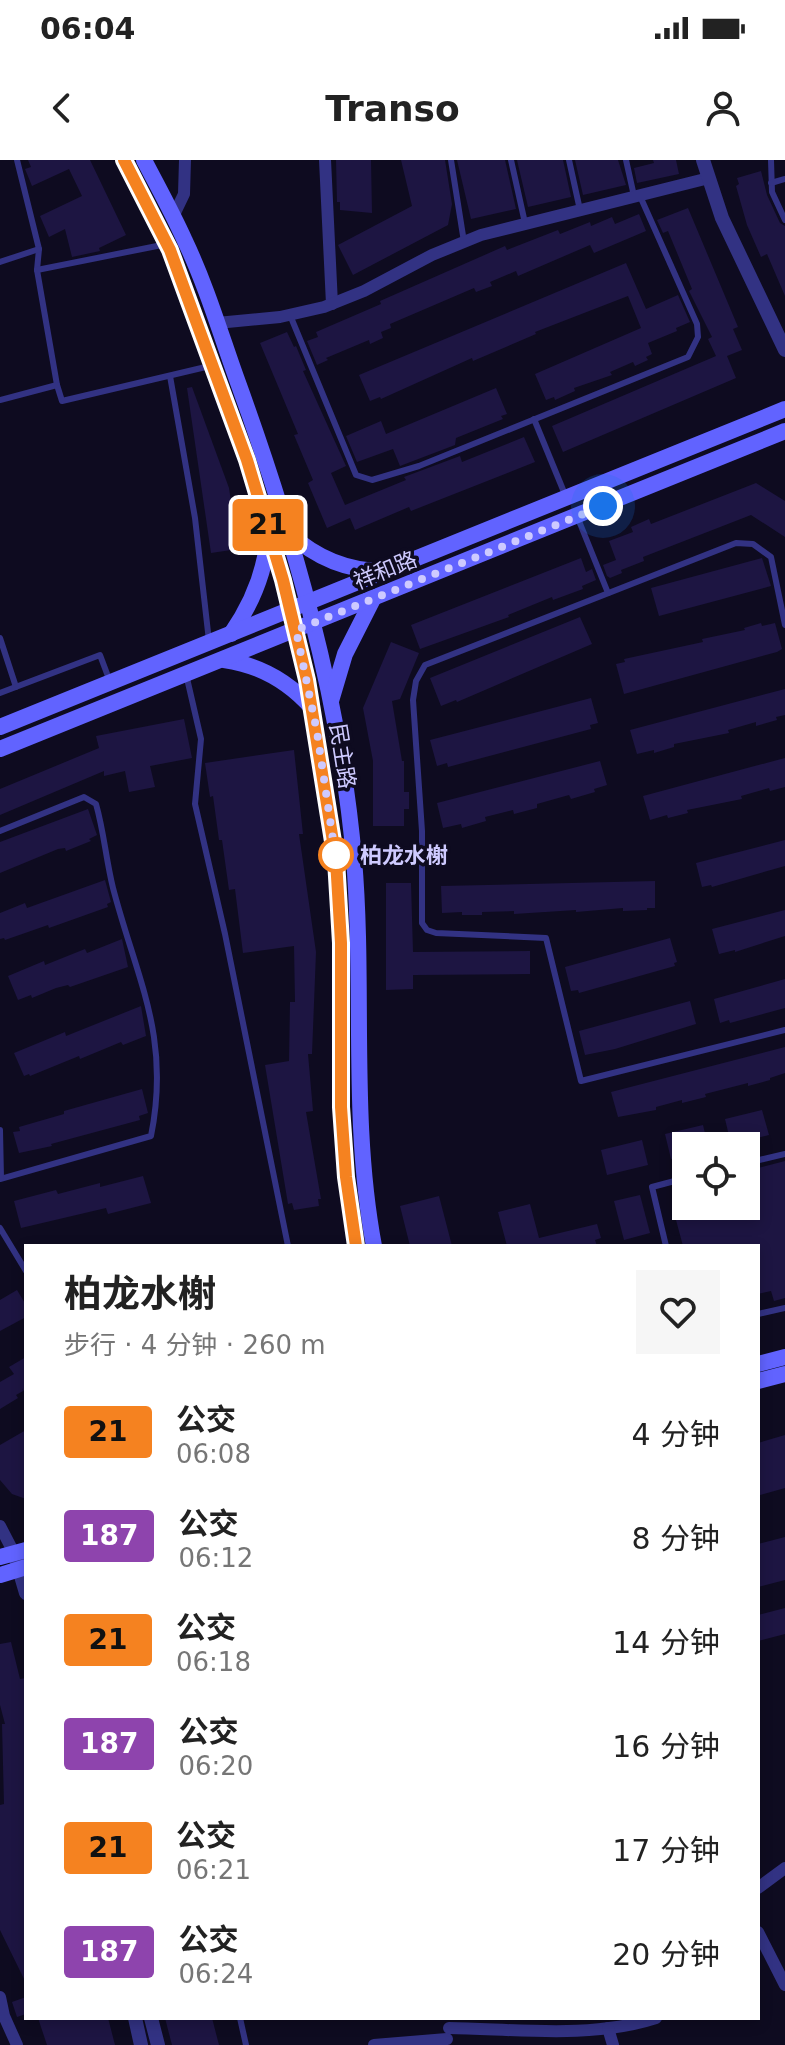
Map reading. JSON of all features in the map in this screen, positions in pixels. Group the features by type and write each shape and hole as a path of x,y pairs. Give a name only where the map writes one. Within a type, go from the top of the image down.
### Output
{"main road":[{"name":"民主路","path":"124,160 167,244 213,366 268,528 296,630 336,860 341,943 341,1107 346,1177 356,1244"},
{"name":"民主路","path":"144,160 187,243 264,455 312,623 330,706 354,858 359,943 359,1106 374,1244"},
{"name":"祥和路","path":"0,727 785,409"},
{"name":"祥和路","path":"0,749 785,431"},
{"path":"230,635 255,593 264,561 268,528"},
{"path":"288,532 328,560 358,569 389,571"},
{"path":"330,706 345,654 373,599"},
{"path":"222,659 273,675 312,708"},
{"path":"760,1363 785,1357"},
{"path":"760,1380 785,1374"},
{"path":"0,1575 17,1558"}],"street":[{"path":"173,217 184,194 185,160"},
{"path":"325,160 332,304"},
{"path":"703,160 722,218 785,350"},
{"path":"217,323 290,315 332,304 464,242 525,223 709,178"},
{"path":"0,1526 17,1558 24,1585"},
{"path":"760,1887 785,1868"},
{"path":"760,1936 785,1985"},
{"path":"0,1997 4,2016 17,2045"},
{"path":"135,2020 141,2045"},
{"path":"152,2020 158,2045"},
{"path":"374,2045 448,2032 608,2028 646,2020"},
{"path":"608,2028 613,2045"}],"lane":[{"path":"17,160 39,249 37,270 62,401 213,366"},
{"path":"451,160 464,242"},
{"path":"511,160 525,223"},
{"path":"569,160 580,210"},
{"path":"290,315 356,475 372,480 419,466 688,357 696,344 697,324 637,196 626,160"},
{"path":"771,160 771,183 785,220"},
{"path":"771,183 785,179"},
{"path":"37,270 167,244"},
{"path":"0,262 39,249"},
{"path":"170,376 195,518 209,643"},
{"path":"0,400 57,385"},
{"path":"534,419 567,499"},
{"path":"577,516 608,593"},
{"path":"785,625 771,557 759,547 744,543 728,545 425,665 413,700 422,854 421,919 427,930 436,933 546,938 581,1081 785,1030"},
{"path":"0,638 16,687"},
{"path":"0,693 100,655 110,683"},
{"path":"186,674 201,750 195,804 225,934 288,1244"},
{"path":"0,831 84,797 96,804 113,888 149,1007 158,1066 151,1136 1,1179 0,1130"},
{"path":"354,858 422,854"},
{"path":"760,1160 785,1154"},
{"path":"666,1244 652,1187 672,1182"},
{"path":"0,1228 24,1268"},
{"path":"760,1314 785,1308"},
{"path":"240,2020 246,2045"}],"building":[{"path":"28,160 90,160 126,235 99,248 100,251 72,257 65,229 49,237 40,216 82,196 69,169 32,186 25,169 31,167"},
{"path":"336,160 371,160 372,213 340,210"},
{"path":"401,160 445,160 452,204 448,225 353,275 338,245 412,206"},
{"path":"457,160 505,160 516,209 471,219"},
{"path":"517,160 563,160 571,197 528,207"},
{"path":"575,160 618,160 626,185 583,195"},
{"path":"653,160 676,160 679,174 637,183 634,168 654,163"},
{"path":"761,171 767,195 780,223 785,226 785,296 767,254 761,257 747,225 736,186 739,184 737,178"},
{"path":"688,208 738,327 733,329 742,350 727,356 736,378 563,452 552,426 716,356 708,339 712,337 689,291 692,289 668,231 663,233 657,220"},
{"path":"639,214 646,231 594,253 590,245 518,276 516,271 476,292 474,288 390,324 391,328 381,332 383,338 370,344 369,340 326,358 328,360 317,365 307,341 318,337 316,332 381,304 380,301 505,246 507,250 558,230 560,234 612,217 615,224"},
{"path":"626,263 646,309 678,295 690,322 648,343 652,354 646,357 648,360 635,366 633,362 610,372 612,375 574,388 575,391 555,400 554,397 546,400 535,374 641,328 628,296 370,401 359,375"},
{"path":"287,332 296,346 306,370 303,371 346,466 331,473 345,505 406,480 404,477 460,456 462,462 524,437 535,462 411,511 409,507 355,530 350,518 327,528 308,483 313,480 294,435 298,434 260,343"},
{"path":"192,387 229,488 238,549 211,553 187,388"},
{"path":"496,388 507,414 501,416 503,419 456,438 455,445 400,466 393,449 357,462 346,436 381,421 386,434"},
{"path":"756,483 785,501 785,537 751,515 643,557 644,561 621,570 622,573 610,578 607,576 603,565 616,560 609,541 633,532 631,527 649,519 651,524"},
{"path":"581,558 586,572 592,569 596,580 582,586 583,589 553,600 552,597 509,617 420,649 411,625"},
{"path":"762,558 771,586 659,616 651,588"},
{"path":"580,617 592,644 441,706 430,678"},
{"path":"761,623 762,626 775,623 782,649 624,694 616,664 625,662 624,659 703,642 702,639 745,630"},
{"path":"391,642 419,653 400,699 392,701 404,761 404,792 409,792 409,809 404,809 404,826 373,826 373,761 363,708"},
{"path":"785,689 785,715 776,717 777,720 756,726 756,722 728,730 729,733 674,744 674,747 654,753 654,750 637,754 630,730"},
{"path":"591,698 598,723 590,725 591,729 448,767 447,763 437,766 430,740"},
{"path":"184,719 192,758 150,766 155,787 129,792 125,771 104,776 104,771 0,815 0,789 99,748 96,736"},
{"path":"294,750 303,834 299,834 316,952 312,1054 308,1054 313,1111 306,1112 321,1199 318,1199 319,1206 294,1210 292,1203 288,1204 265,1065 289,1061 290,1002 295,1002 294,946 243,953 235,889 229,890 222,840 219,840 205,763"},
{"path":"785,758 785,787 770,791 769,788 741,796 742,799 650,820 643,796"},
{"path":"600,761 607,785 594,789 595,792 571,799 569,795 514,814 513,810 485,817 486,821 462,828 461,824 443,828 437,803"},
{"path":"88,809 97,835 89,839 91,841 66,851 65,848 58,849 0,873 0,842"},
{"path":"785,840 785,866 712,887 702,887 696,863"},
{"path":"105,880 111,902 107,904 108,907 49,928 48,925 0,939 0,913 25,903 27,908"},
{"path":"655,881 655,908 647,910 623,911 623,908 514,914 514,911 482,912 482,915 442,913 441,886"},
{"path":"386,883 411,883 413,952 530,951 530,974 413,975 413,989 386,990"},
{"path":"785,910 785,936 719,954 712,929"},
{"path":"670,938 677,962 675,966 579,993 578,990 571,991 565,967"},
{"path":"122,939 128,967 70,987 56,988 18,1000 8,976 44,961 45,965"},
{"path":"785,979 785,1008 720,1023 714,999"},
{"path":"690,1001 696,1024 585,1055 579,1031"},
{"path":"141,1006 146,1036 24,1076 14,1053"},
{"path":"785,1047 785,1073 770,1080 618,1117 611,1092"},
{"path":"142,1089 148,1113 139,1116 140,1120 19,1153 13,1132 20,1131 19,1127"},
{"path":"762,1110 769,1135 760,1137 760,1132 728,1132 725,1119"},
{"path":"703,1125 705,1132 673,1132"},
{"path":"672,1132 671,1159 665,1134"},
{"path":"642,1140 648,1165 607,1175 601,1150"},
{"path":"785,1161 785,1298 774,1301 771,1291 760,1294 760,1244 682,1244 676,1220 760,1220 760,1167"},
{"path":"143,1176 151,1203 108,1214 106,1208 21,1228 14,1201 56,1190 58,1194"},
{"path":"640,1195 650,1233 624,1240 614,1201"},
{"path":"439,1196 451,1244 410,1244 400,1206"},
{"path":"530,1204 539,1238 597,1224 601,1238 595,1240 596,1244 506,1244 498,1212"},
{"path":"17,1290 24,1302 24,1318 0,1331 0,1300"},
{"path":"24,1358 24,1392 22,1388 23,1391 16,1395 18,1398 0,1409 0,1382 14,1374 9,1367"},
{"path":"24,1431 24,1498 12,1494 0,1480 0,1445"},
{"path":"785,1435 785,1488 760,1495 760,1442"},
{"path":"785,1537 785,1580 760,1586 760,1543"},
{"path":"785,1608 785,1634 760,1640 760,1614"},
{"path":"11,1642 20,1679 24,1678 24,1979 0,1930 0,1805 4,1804 2,1724 5,1724 0,1705 0,1644"},
{"path":"24,1998 24,2015 17,2017 12,2002"},
{"path":"39,2020 109,2020 115,2045 47,2045"},
{"path":"166,2020 213,2020 219,2045 172,2045"}],"bus line":[{"name":"21","path":"124,160 170,250 247,460 283,580 307,680 336,860 341,943 341,1107 346,1177 356,1244"}],"place":[{"name":"柏龙水榭","path":"336,855"}],"route":[{"path":"336,855 336,860 317,732 296,630 603,506"}]}
